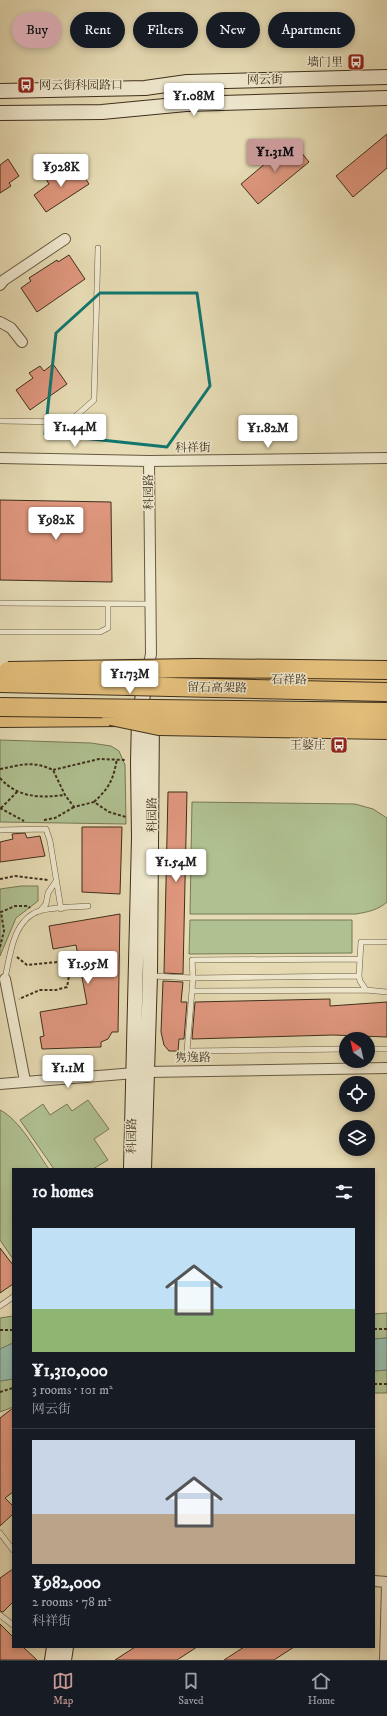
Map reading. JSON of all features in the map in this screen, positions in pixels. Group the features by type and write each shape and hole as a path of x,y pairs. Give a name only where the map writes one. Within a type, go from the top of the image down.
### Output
{"highway":[{"path":"0,670 195,668 387,670"},
{"name":"留石高架路","path":"0,683 387,692"},
{"name":"留石高架路","path":"0,707 387,712"},
{"path":"71,708 159,726 387,730"}],"main road":[{"name":"石祥路","path":"0,670 146,676 387,682"},
{"path":"0,719 146,718 387,721"}],"street":[{"name":"网云街","path":"0,91 145,88 187,82 387,77"},
{"name":"网云街","path":"0,113 102,112 186,104 387,98"},
{"path":"0,285 4,280 65,239"},
{"path":"0,322 11,328 22,342"},
{"name":"科祥街","path":"0,458 148,461 387,458"},
{"name":"科园路","path":"144,1168 150,976 146,718 146,676 151,654 148,461"},
{"name":"科园路","path":"131,1168 139,845 138,762 146,718"},
{"path":"5,979 4,994 10,1004 25,1081"},
{"name":"隽逸路","path":"0,1084 147,1072 387,1068"},
{"path":"375,1582 387,1582"},
{"path":"385,1660 387,1585"},
{"path":"52,1660 54,1648"},
{"path":"64,1660 66,1648"}],"lane":[{"path":"0,421 69,422 94,400 98,248"},
{"path":"0,603 151,604"},
{"path":"0,632 100,632 108,628 108,604"},
{"path":"0,830 46,829 50,841 61,909"},
{"path":"5,979 18,930 28,917 38,912 46,904 48,893 56,881"},
{"path":"38,912 88,906"},
{"path":"366,990 360,981 359,976 361,942 387,942"},
{"path":"339,1049 187,1051 193,978 192,960 360,959"},
{"path":"150,976 193,978 359,976"},
{"path":"192,991 366,990 387,992"},
{"path":"375,1049 387,1049"},
{"path":"0,1306 12,1298"},
{"path":"0,1533 12,1549"},
{"path":"0,1615 12,1624"}],"path":[{"path":"0,769 25,764 39,764 53,770 98,759 117,759 138,762"},
{"path":"38,821 55,818 74,807 94,802 106,791 113,780 117,759"},
{"path":"53,770 64,795 74,807"},
{"path":"0,778 17,792 31,796 46,797 64,795"},
{"path":"17,792 0,808 23,821 31,821"},
{"path":"94,802 110,812 122,817 138,817"},
{"path":"0,879 15,876 56,881"},
{"path":"0,947 4,931 1,912 15,906 28,906 38,912"},
{"path":"10,1004 40,990 56,990 67,987 69,976 65,964 58,962 27,965 11,953"},
{"path":"375,1329 387,1329"},
{"path":"0,1330 12,1330"},
{"path":"375,1384 387,1384"},
{"path":"0,1392 12,1388"}],"highlighted area":[{"path":"100,293 197,293 210,386 167,447 45,434 56,333"}],"shaded area":[{"path":"0,740 91,743 111,746 119,751 125,765 126,824 0,822"},
{"path":"192,802 355,804 373,809 387,818 387,902 373,910 356,914 190,914"},
{"path":"21,886 38,886 38,901 16,918 0,956 0,889"},
{"path":"190,920 352,920 352,953 189,954"},
{"path":"88,1100 109,1129 94,1139 108,1160 95,1168 53,1168 20,1120 43,1104 50,1115 67,1104 72,1111"},
{"path":"0,1110 21,1128 48,1168 12,1168 12,1258 0,1240"},
{"path":"387,1313 387,1338 375,1339 375,1314"},
{"path":"12,1316 12,1343 0,1349 0,1318"},
{"path":"387,1338 387,1370 375,1371 375,1339"},
{"path":"12,1343 12,1379 0,1381 0,1349"},
{"path":"387,1370 387,1393 375,1393 375,1371"},
{"path":"12,1379 12,1407 0,1412 0,1381"}],"building":[{"path":"387,134 387,168 353,197 336,176"},
{"path":"292,141 309,162 258,204 241,184"},
{"path":"8,159 19,176 9,183 11,186 0,193 0,165"},
{"path":"77,166 89,184 46,212 34,195 49,184 46,179 58,170 62,176"},
{"path":"69,255 85,279 37,312 21,288 31,281 29,278 57,260 58,262"},
{"path":"53,364 67,384 30,410 16,390 33,378 29,373 40,366 44,371"},
{"path":"0,500 111,502 112,582 0,580"},
{"path":"168,792 187,792 183,974 164,973"},
{"path":"82,827 122,827 120,894 82,892"},
{"path":"25,833 27,838 40,836 45,856 0,862 0,842 13,839 12,834"},
{"path":"120,914 118,1032 112,1032 108,1039 101,1042 101,1047 42,1049 40,1037 44,1036 40,1012 87,1004 76,945 53,949 49,926"},
{"path":"163,981 183,982 181,1002 187,1002 184,1039 179,1039 178,1051 169,1051 164,1045 161,1032"},
{"path":"330,999 330,1006 387,1002 387,1037 375,1037 375,1032 339,1032 339,1035 192,1039 195,1002"},
{"path":"0,1248 12,1264 12,1285 0,1293"},
{"path":"12,1409 12,1493 5,1498 12,1505 12,1515 0,1526 0,1418"},
{"path":"12,1570 12,1603 3,1612 0,1611 0,1578"},
{"path":"0,1624 12,1636 12,1648 24,1648 37,1660 0,1660"},
{"path":"133,1648 195,1648 177,1660 115,1660"},
{"path":"242,1648 292,1648 274,1660 224,1660"}],"place":[{"name":"墙门里","path":"356,62"},
{"name":"网云街科园路口","path":"26,85"},
{"name":"王婆庄","path":"339,745"}]}
